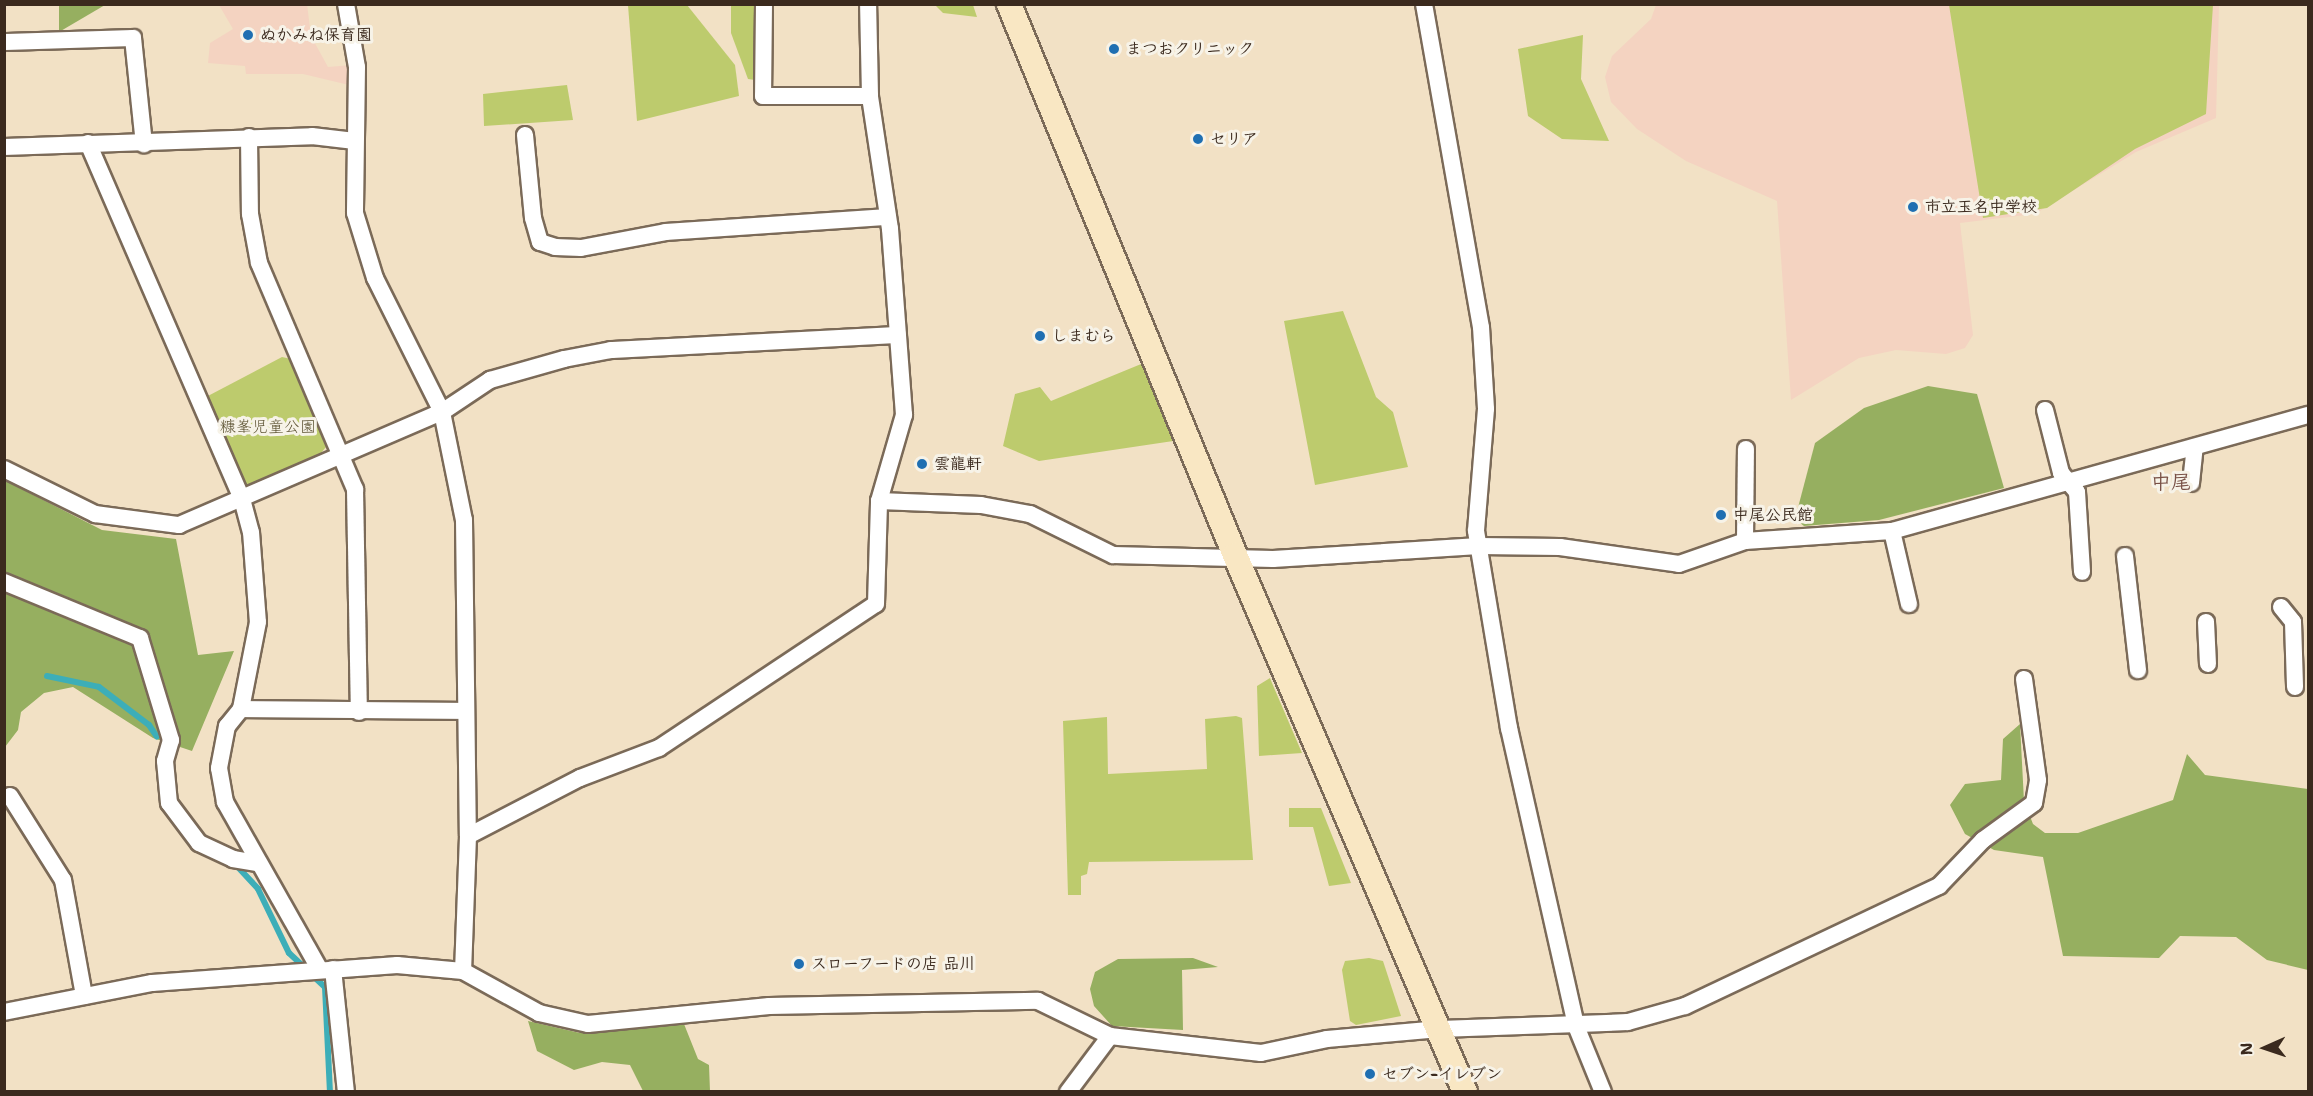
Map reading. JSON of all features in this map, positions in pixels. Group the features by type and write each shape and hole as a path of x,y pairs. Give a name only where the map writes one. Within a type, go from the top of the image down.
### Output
{"street":[{"path":"346,4 357,67 355,213 375,278 442,412 464,520 468,836 463,971"},
{"path":"764,4 762,96 870,96"},
{"path":"468,836 580,778 659,748 876,604 879,501 904,415 888,217 870,96 868,4"},
{"path":"1010,4 1235,555 1440,1029 1465,1092"},
{"path":"1424,4 1481,327 1486,409 1479,546 1509,728 1576,1026 1603,1092"},
{"path":"4,42 133,38 144,144"},
{"path":"525,135 533,218 540,242 555,247 581,248 666,232 888,217"},
{"path":"4,147 88,143 144,144 249,137 355,141"},
{"path":"249,137 250,204 259,263 356,489 359,712"},
{"path":"88,143 242,499 250,532 258,622 241,710 228,726 219,768 225,802 256,862 321,968 346,1092"},
{"path":"4,469 95,514 142,524 179,525 442,412 490,380 611,351 898,335"},
{"path":"2045,410 2061,473 2077,492 2082,572"},
{"path":"879,501 981,505 1030,514 1113,555 1235,555 1273,559 1479,546 1560,548 1679,564 1745,541 1892,531 2308,415"},
{"path":"2191,483 2195,447"},
{"path":"1745,541 1746,449"},
{"path":"1892,531 1909,604"},
{"path":"2126,556 2138,670"},
{"path":"4,582 140,638 171,740 165,761 169,803 198,843 232,859 256,862"},
{"path":"2281,607 2293,622 2295,687"},
{"path":"2206,622 2208,664"},
{"path":"4,1012 84,996 288,970 397,965 463,971 540,1012 588,1024 769,1006 1038,1001 1110,1036 1261,1053 1327,1039 1440,1029 1544,1021 1576,1026 1628,1022 1685,1006 1939,886 1983,840 2034,803 2038,780 2024,679"},
{"path":"241,710 465,711"},
{"path":"10,796 63,880 84,996"},
{"path":"1068,1092 1110,1036"}],"shaded area":[{"path":"307,4 311,36 328,67 352,65 349,85 303,74 246,74 245,66 208,63 210,43 233,29 219,5"},
{"name":"市立玉名中学校","path":"1656,5 2219,5 2216,118 2136,152 2035,214 1960,223 1973,335 1965,348 1946,354 1896,350 1859,358 1791,400 1777,201 1686,161 1637,129 1611,102 1605,77 1612,56 1651,19"}],"green space":[{"path":"59,4 105,5 59,32"},
{"path":"628,5 687,5 735,65 739,96 637,121"},
{"path":"731,5 757,5 755,80 748,79 731,33"},
{"path":"935,5 973,5 977,17 943,13"},
{"path":"1949,5 2213,5 2206,114 2135,149 2047,208 1983,218"},
{"path":"1583,35 1581,79 1609,141 1562,139 1528,116 1518,49"},
{"path":"567,85 573,120 484,126 483,94"},
{"path":"1343,311 1376,397 1393,412 1408,467 1315,485 1284,321"},
{"name":"糠峯児童公園","path":"282,357 291,359 326,447 316,459 245,491 206,397"},
{"path":"1146,362 1180,440 1039,461 1003,446 1015,394 1040,387 1051,401"},
{"path":"1928,386 1977,394 2004,488 1879,520 1804,526 1795,519 1815,443 1864,408"},
{"path":"4,480 102,530 176,539 198,655 234,651 192,751 153,738 73,687 44,693 21,712 18,730 5,747"},
{"path":"1270,678 1302,753 1259,756 1257,686"},
{"path":"1236,716 1242,718 1253,860 1089,862 1087,874 1081,876 1081,895 1068,895 1063,721 1107,717 1108,774 1207,769 1205,719"},
{"path":"2020,724 2024,801 2033,824 2045,833 2078,833 2173,800 2187,754 2205,775 2308,789 2308,970 2267,960 2236,937 2180,936 2159,958 2063,956 2043,857 1994,850 1965,834 1950,805 1965,784 2001,780 2003,739"},
{"path":"1289,808 1321,808 1351,883 1329,886 1313,827 1289,827"},
{"path":"1193,958 1218,967 1182,970 1183,1030 1112,1026 1094,1006 1090,989 1095,972 1118,959"},
{"path":"1369,958 1383,961 1401,1016 1356,1025 1350,1021 1342,970 1345,961"},
{"path":"528,1021 580,1033 684,1024 698,1059 709,1065 710,1091 643,1091 630,1065 602,1062 574,1070 537,1051"}],"waterway":[{"path":"47,676 99,687 149,725 157,737"},
{"path":"235,864 258,889 289,953 305,968"},
{"path":"312,975 325,987 330,1092"}],"place":[{"name":"ぬかみね保育園","path":"248,35"},
{"name":"まつおクリニック","path":"1114,49"},
{"name":"セリア","path":"1198,139"},
{"name":"市立玉名中学校","path":"1913,207"},
{"name":"しまむら","path":"1040,336"},
{"name":"雲龍軒","path":"922,464"},
{"name":"中尾公民館","path":"1721,515"},
{"name":"スローフードの店 品川","path":"799,964"},
{"name":"セブン-イレブン","path":"1370,1074"}],"district":[{"name":"中尾","path":"2171,482"}]}
